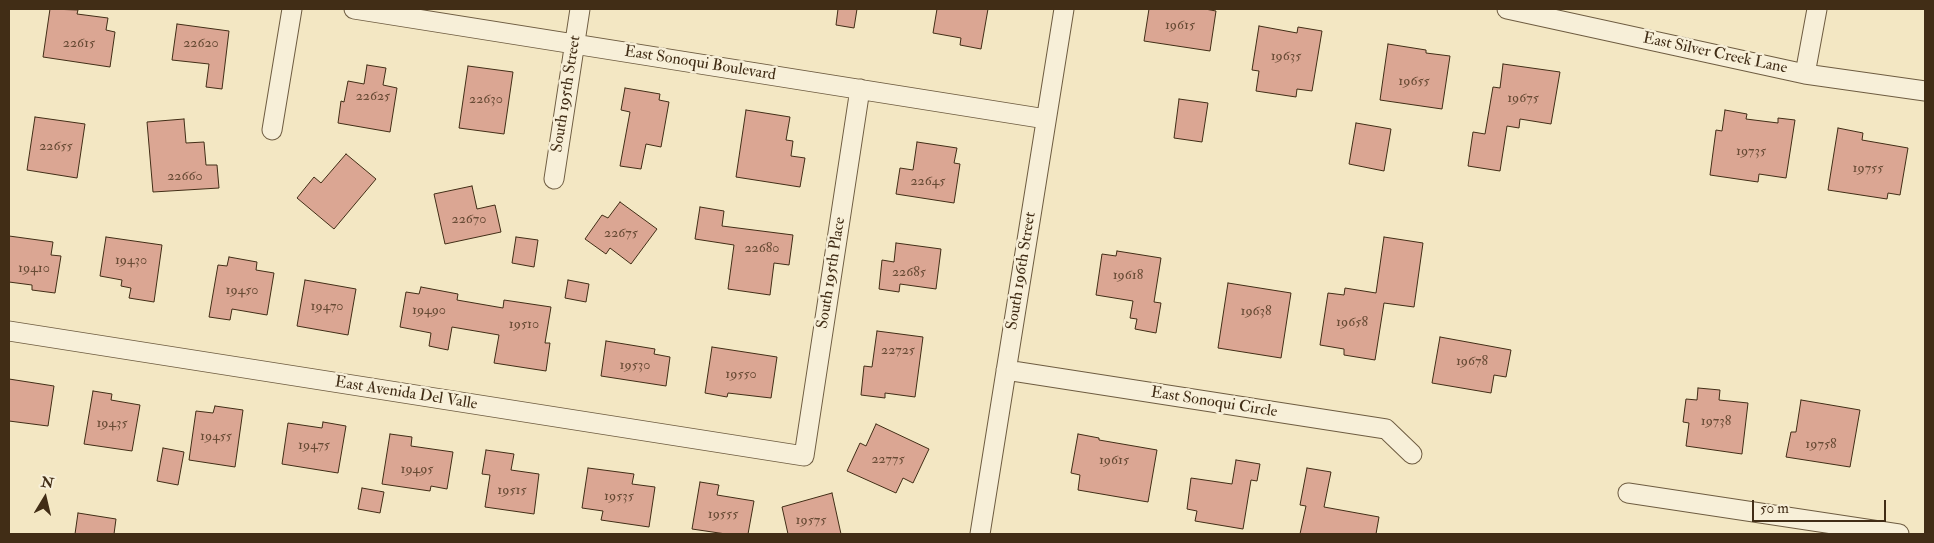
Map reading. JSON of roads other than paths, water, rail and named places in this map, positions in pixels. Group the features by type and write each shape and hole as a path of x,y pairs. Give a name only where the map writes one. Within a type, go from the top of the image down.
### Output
{"street":[{"path":"272,130 292,9"},
{"name":"East Sonoqui Boulevard","path":"354,9 1046,119"},
{"name":"South 195th Street","path":"554,179 580,9"},
{"name":"South 196th Street","path":"980,534 1064,9"},
{"name":"East Silver Creek Lane","path":"1507,9 1805,74 1925,91"},
{"path":"1805,74 1817,9"},
{"name":"South 195th Place","path":"804,456 860,89"},
{"name":"East Avenida Del Valle","path":"9,332 804,456"},
{"name":"East Sonoqui Circle","path":"1006,370 1386,429 1412,454"},
{"path":"1628,493 1899,534"}]}
